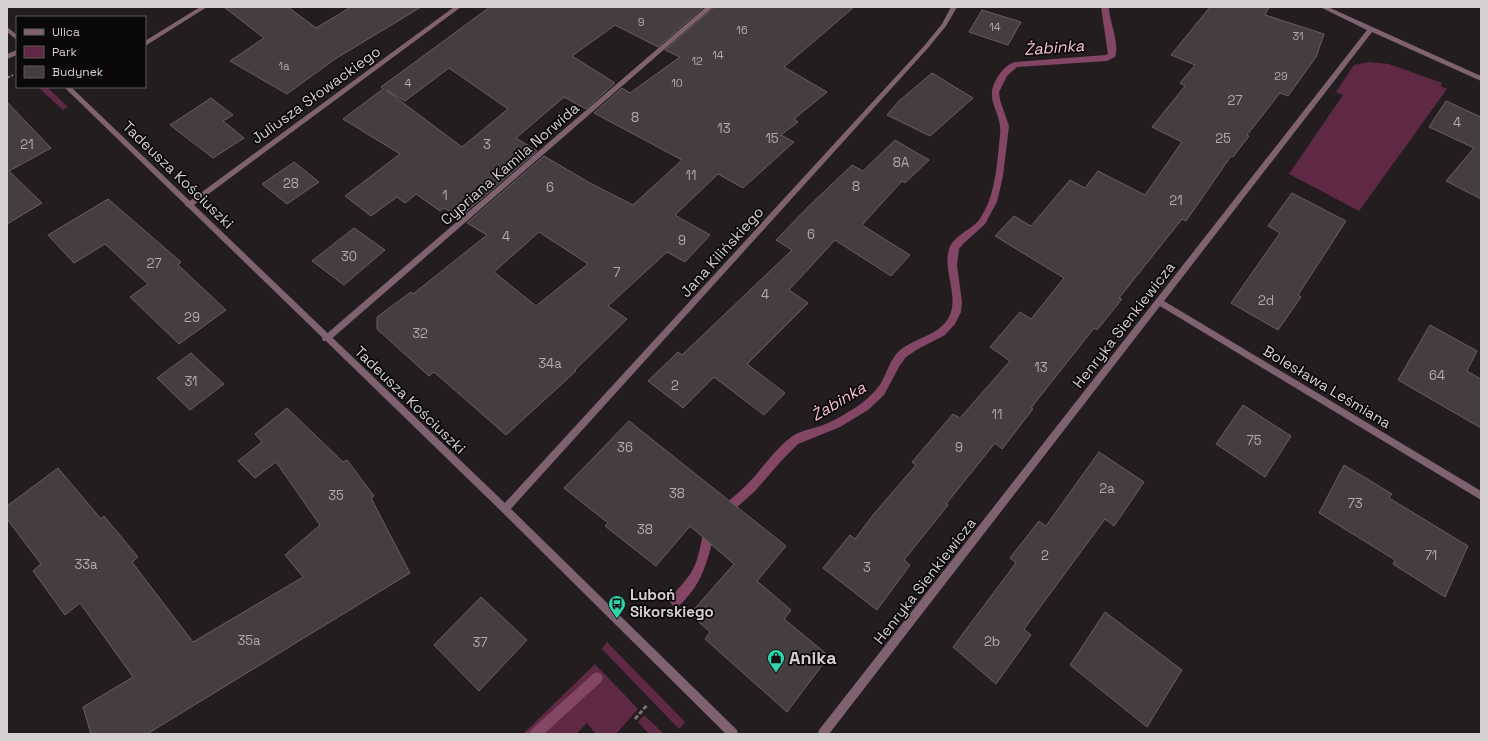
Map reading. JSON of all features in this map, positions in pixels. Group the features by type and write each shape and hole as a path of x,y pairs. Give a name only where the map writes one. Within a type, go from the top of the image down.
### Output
{"street":[{"path":"146,43 204,7"},
{"name":"Juliusza Słowackiego","path":"189,205 458,7"},
{"name":"Cypriana Kamila Norwida","path":"326,339 710,7"},
{"name":"Jana Kilińskiego","path":"504,510 926,47 944,25 954,7"},
{"path":"1323,7 1481,79"},
{"path":"7,29 16,37"},
{"name":"Henryka Sienkiewicza","path":"823,734 1371,29"},
{"path":"7,57 16,52"},
{"name":"Tadeusza Kościuszki","path":"71,88 326,339 504,510 733,734"},
{"name":"Bolesława Leśmiana","path":"1160,302 1481,496"}],"path":[{"path":"640,595 643,591"},
{"path":"636,719 647,705"}],"green space":[{"path":"1369,62 1389,64 1442,83 1441,86 1447,89 1359,211 1289,174 1343,95 1336,92 1354,65"},
{"path":"39,88 48,88 68,107 63,110"},
{"path":"607,642 685,722 679,729 602,649"},
{"path":"595,664 638,709 616,734 596,734 587,723 576,734 523,734"},
{"path":"644,715 664,734 649,734 638,722"}],"building":[{"path":"224,7 288,7 316,28 351,7 421,7 335,59 287,94 230,61 264,38"},
{"path":"490,7 704,7 658,47 615,25 572,56 615,83 586,109 564,97 516,138 537,151 460,217 444,208 440,211 416,194 405,203 397,197 371,216 345,196 400,154 343,119 383,89 381,87","holes":["449,68 508,109 462,147 386,90 405,101"]},
{"path":"714,7 854,7 784,67 827,92 794,119 798,122 781,135 794,142 743,188 718,174 675,215 710,235 685,262 667,252 608,306 627,319 575,370 576,371 506,435 434,372 429,376 377,329 377,317 411,292 413,294 487,235 467,223 544,156 590,183 633,205 682,160 594,113 622,88 630,93 680,57 665,50","holes":["539,232 588,264 536,306 494,272"]},
{"path":"1210,7 1269,7 1265,15 1324,34 1316,57 1288,96 1280,93 1247,135 1249,136 1233,157 1231,156 1186,221 1182,219 1119,298 1122,299 1097,330 1094,328 1031,408 1033,409 1002,449 995,443 946,504 948,505 904,560 910,565 877,610 823,568 850,535 855,539 873,515 916,465 912,462 953,414 960,418 1010,361 990,347 1020,312 1031,319 1064,278 995,236 1014,216 1031,226 1070,180 1085,188 1098,171 1145,195 1182,142 1152,127 1185,86 1180,83 1195,65 1171,55"},
{"path":"982,10 1021,22 1008,45 969,32"},
{"path":"932,73 973,98 930,136 887,115 899,101"},
{"path":"211,98 233,115 223,121 244,138 213,158 170,125"},
{"path":"1446,101 1481,117 1481,199 1446,181 1474,148 1429,127"},
{"path":"7,102 51,148 9,171 42,203 7,224"},
{"path":"895,140 929,160 905,183 902,181 862,225 910,255 891,276 835,240 789,290 808,303 747,364 785,393 764,415 714,377 683,408 648,381 678,352 682,355 792,250 776,240 809,206 852,165 863,171"},
{"path":"294,162 319,182 287,204 262,184"},
{"path":"1292,193 1346,221 1298,295 1301,297 1278,330 1231,303 1280,233 1268,226"},
{"path":"108,199 181,262 178,265 226,310 179,344 130,297 148,284 105,244 74,263 48,235"},
{"path":"354,228 385,250 344,285 312,261"},
{"path":"1430,325 1477,351 1467,371 1481,379 1481,428 1398,380"},
{"path":"191,353 224,384 190,410 157,378"},
{"path":"1243,405 1291,436 1265,477 1216,444"},
{"path":"287,408 343,462 347,460 374,496 371,498 410,573 147,734 91,734 83,707 133,677 80,603 65,615 33,571 41,564 7,519 7,506 58,468 101,519 104,516 138,557 132,562 193,642 303,577 285,555 320,525 276,462 255,478 238,461 262,442 255,434"},
{"path":"629,421 786,546 757,581 791,610 784,619 829,656 787,712 705,639 710,632 690,614 734,564 690,526 656,566 605,526 608,523 564,488"},
{"path":"1099,452 1144,482 1114,526 1105,519 1024,629 1031,635 996,684 953,647 1016,563 1010,558 1039,521 1046,526"},
{"path":"1344,465 1392,494 1389,498 1468,546 1445,597 1393,564 1395,560 1319,513"},
{"path":"481,597 527,640 479,691 434,645"},
{"path":"1105,612 1182,670 1147,727 1070,665"}],"waterway":[{"name":"Żabinka","path":"723,512 752,488 778,456 794,441 837,424 859,411 869,403 881,392 896,362 903,354 909,349 942,332 952,321 956,312 957,302 952,257 954,249 959,241 975,229 988,213 999,176 1005,126 995,96 998,82 1007,70 1015,65 1107,58 1112,55 1112,43 1106,19 1105,7"},
{"name":"Żabinka","path":"676,601 690,585 698,572 710,529"},
{"name":"Żabinka","path":"535,734 597,678"}],"place":[{"name":"Luboń Sikorskiego","path":"617,619"},
{"name":"Anika","path":"776,673"}]}
